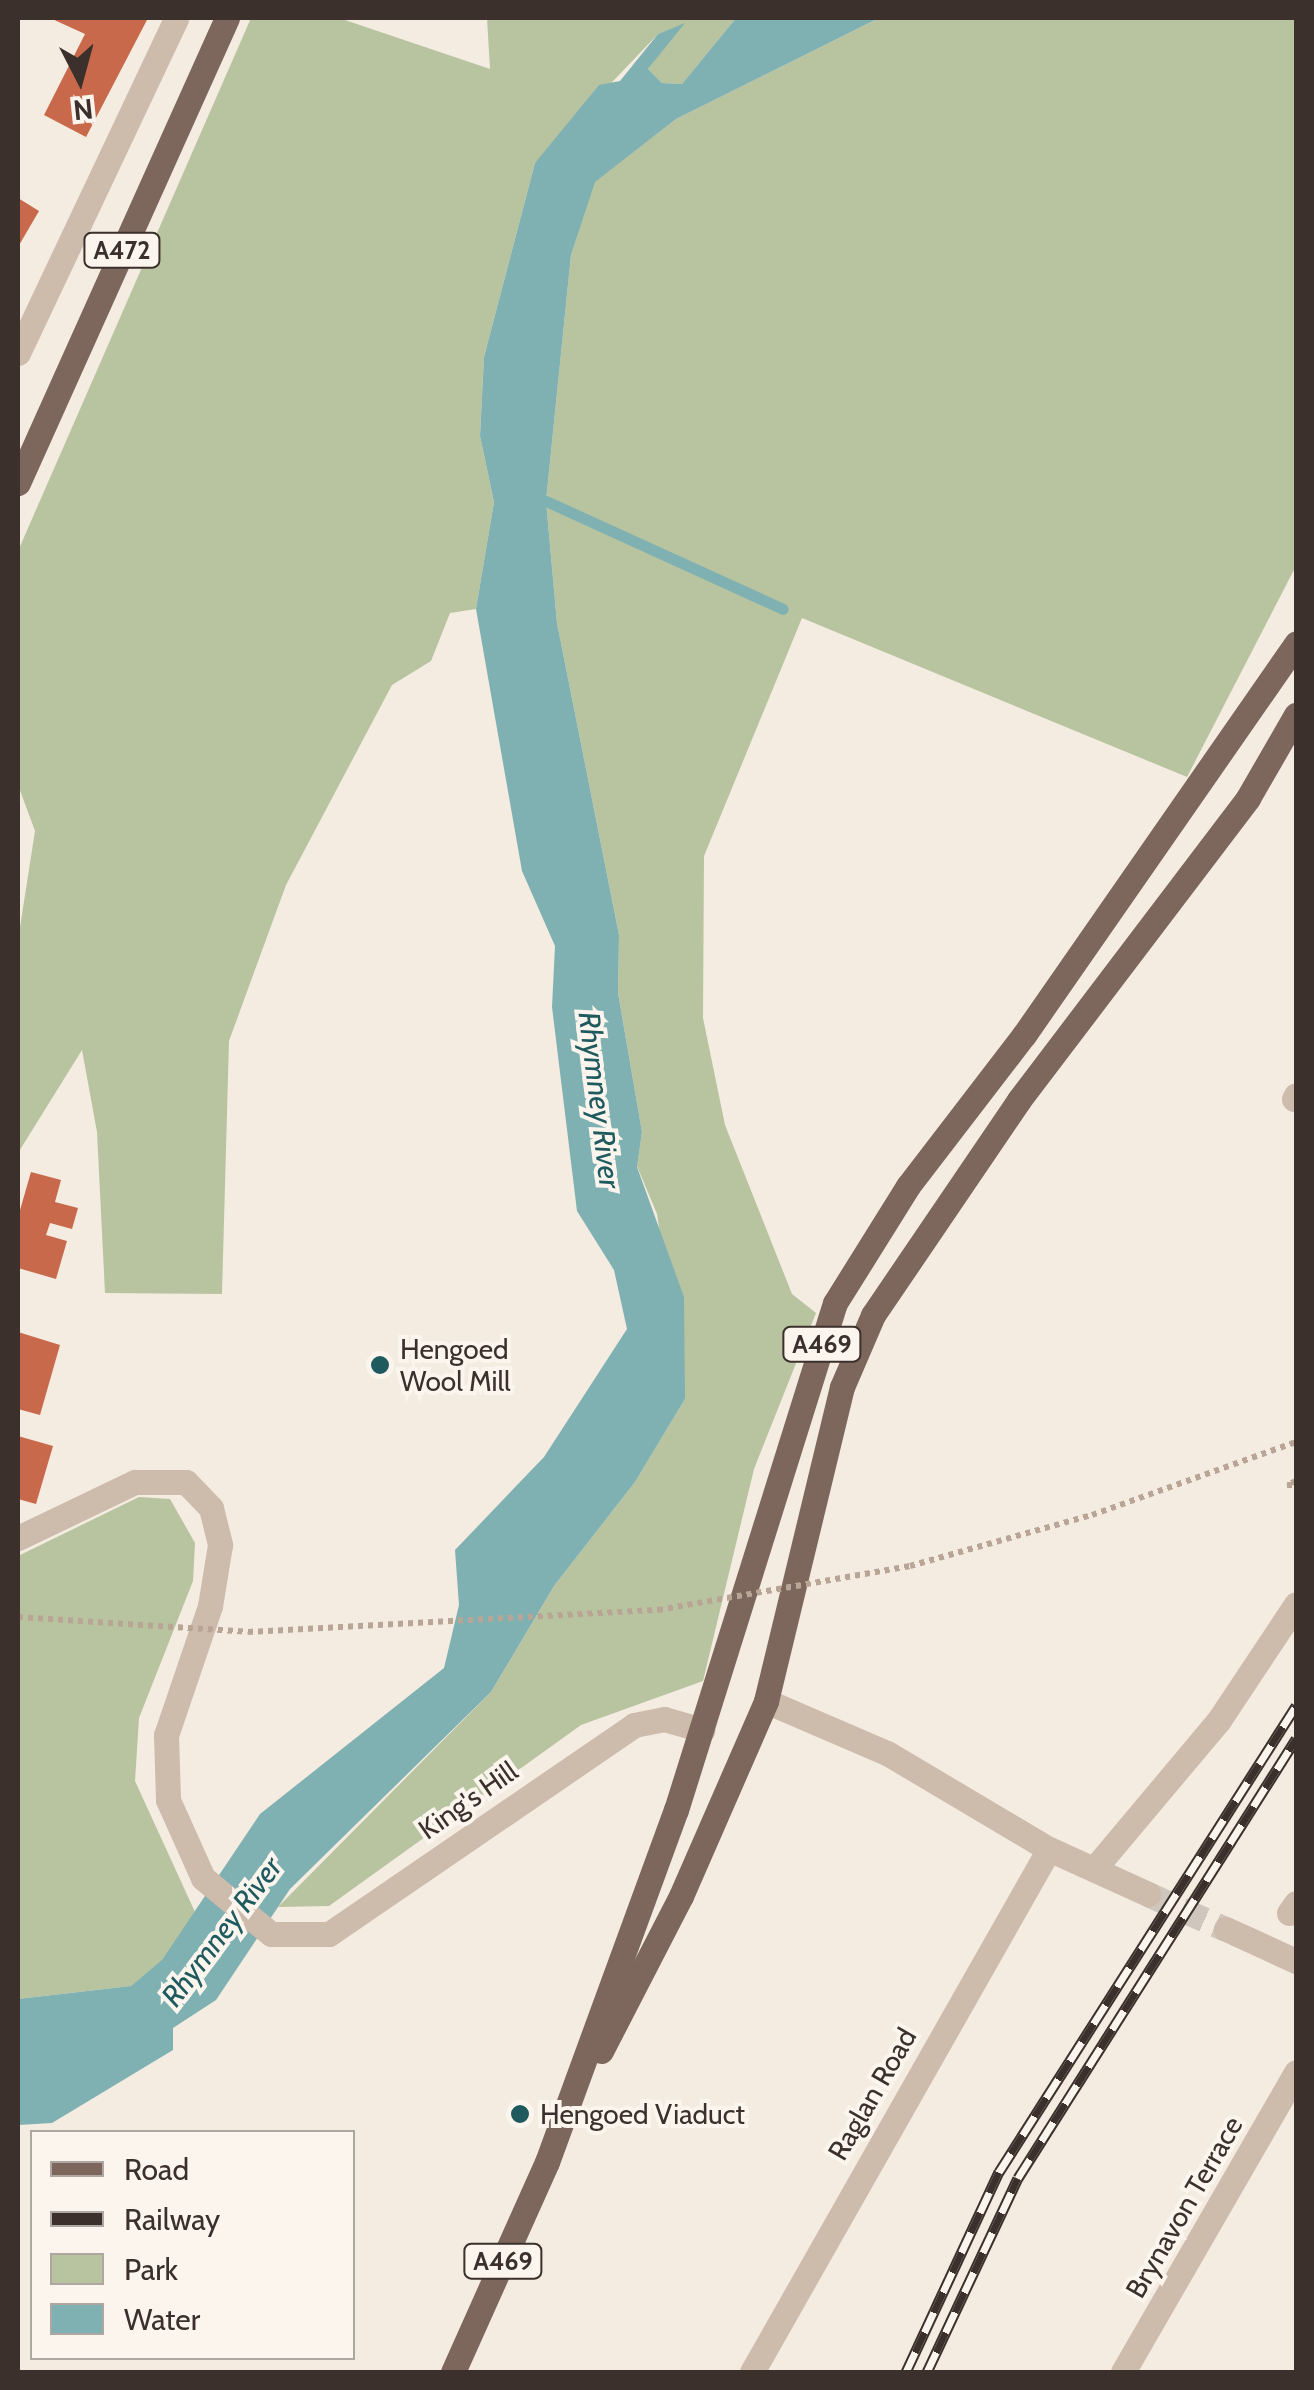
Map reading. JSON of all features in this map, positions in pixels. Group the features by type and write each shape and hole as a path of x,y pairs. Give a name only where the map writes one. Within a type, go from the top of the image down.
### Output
{"main road":[{"name":"A472","path":"18,483 227,18"},
{"name":"A469","path":"453,2372 550,2149 702,1730 836,1302 908,1186 1024,1035 1296,642"},
{"name":"A469","path":"550,2149 681,1896 766,1701 837,1404 873,1315 1019,1100 1248,798 1296,715"}],"street":[{"path":"18,353 176,18"},
{"name":"King's Hill","path":"18,1538 135,1482 186,1482 211,1508 220,1545 210,1606 166,1735 168,1800 203,1878 272,1934 329,1934 634,1725 664,1719 702,1730"},
{"path":"1094,1869 1220,1720 1296,1604"},
{"path":"766,1701 887,1753 1049,1849 1148,1894"},
{"name":"Raglan Road","path":"752,2372 1049,1849"},
{"path":"1226,1929 1296,1961"},
{"name":"Brynavon Terrace","path":"1123,2372 1296,2072"}],"path":[{"path":"18,1616 248,1632 658,1610 910,1566 1092,1515 1296,1442"}],"green space":[{"path":"251,18 339,18 490,69 487,18 736,18 682,84 662,83 648,69 682,25 658,34 535,163 484,357 480,436 494,502 476,609 450,613 431,661 392,685 286,885 229,1041 222,1294 105,1293 97,1132 82,1050 18,1153 18,940 35,831 18,785 18,551"},
{"path":"879,18 1296,18 1296,566 1187,777 802,618 704,856 703,1018 725,1125 792,1294 816,1313 754,1469 703,1681 581,1725 329,1906 278,1907 491,1692 554,1586 635,1482 685,1399 657,1214 637,1166 642,1132 618,993 619,935 557,623 546,501 571,255 594,182 676,119"},
{"path":"139,1497 170,1499 195,1543 193,1581 139,1718 135,1781 195,1912 162,1961 131,1986 18,1999 18,1556"}],"water":[{"name":"Rhymney River","path":"736,18 879,18 676,119 595,182 571,255 546,501 557,623 619,935 618,993 642,1132 637,1167 684,1297 685,1399 635,1482 554,1586 491,1692 290,1889 216,2000 173,2028 173,2050 52,2123 18,2125 18,1999 131,1986 162,1960 260,1814 444,1668 459,1605 455,1550 544,1457 627,1329 614,1270 577,1211 552,1007 555,946 522,871 476,609 494,502 480,436 484,357 535,163 599,85 620,81 658,34 685,23 648,69 662,83 682,84"}],"building":[{"path":"50,18 148,18 86,137 44,115 85,34"},
{"path":"18,198 39,211 18,247"},
{"path":"31,1172 61,1180 55,1202 78,1208 72,1229 50,1223 46,1235 67,1241 56,1279 18,1268 18,1217"},
{"path":"18,1332 60,1345 40,1415 18,1409"},
{"path":"18,1436 53,1446 36,1504 18,1499"}],"waterway":[{"path":"546,501 783,609"}],"tunnel":[{"path":"1148,1894 1226,1929"}],"railway":[{"path":"906,2372 999,2172 1296,1706"},
{"path":"927,2372 1018,2178 1296,1739"}],"place":[{"name":"Hengoed Wool Mill","path":"380,1365"},
{"name":"Hengoed Viaduct","path":"520,2114"}]}
